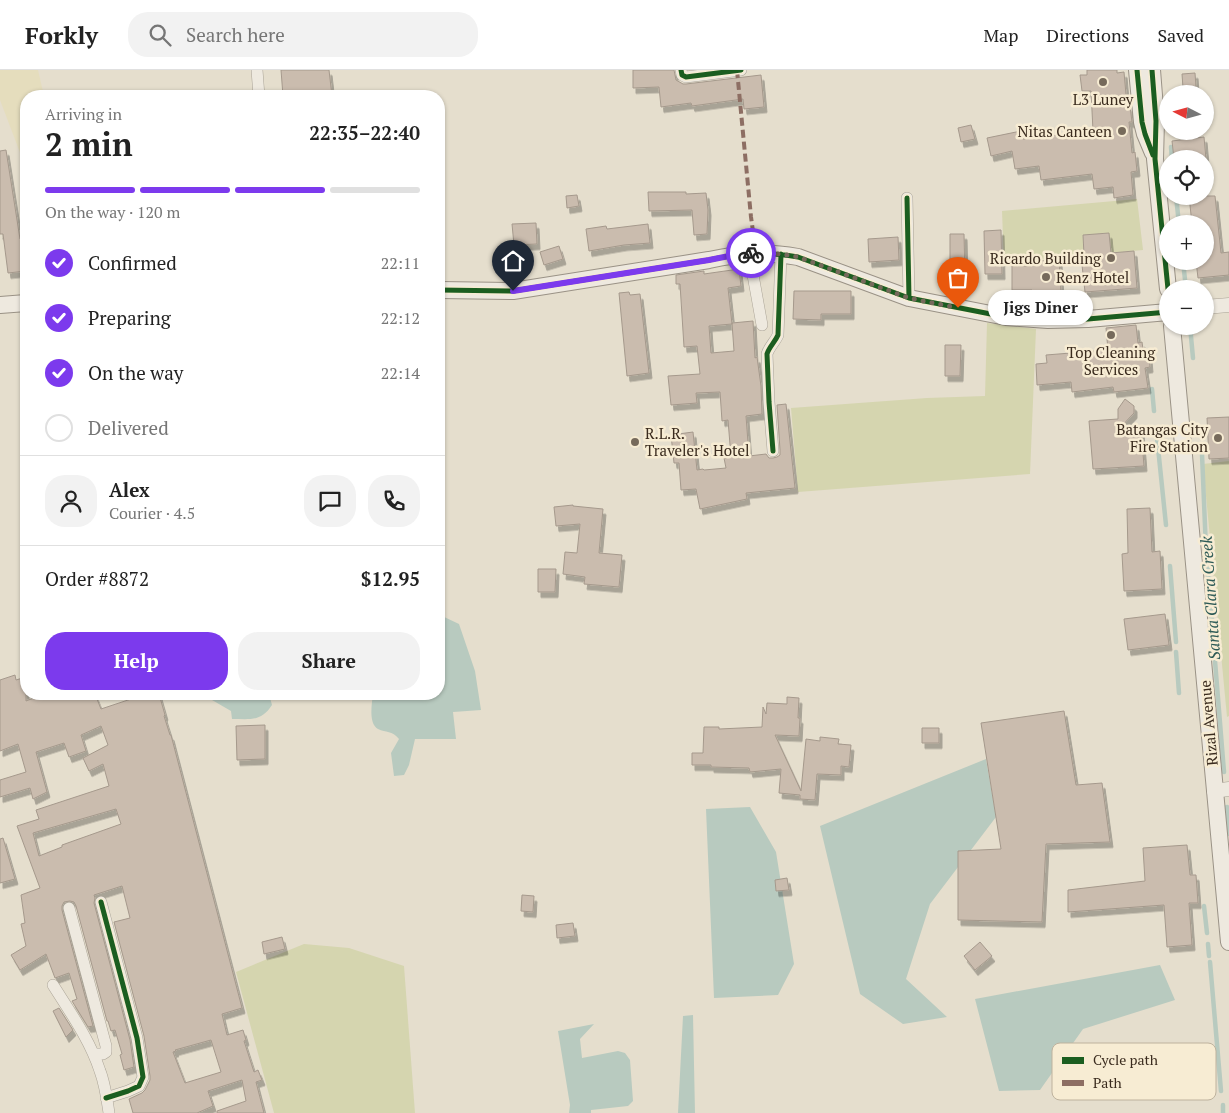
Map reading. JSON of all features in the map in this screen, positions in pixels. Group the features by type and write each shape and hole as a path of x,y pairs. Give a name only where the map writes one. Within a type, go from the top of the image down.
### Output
{"main road":[{"path":"1137,70 1142,122 1155,159"},
{"path":"1152,70 1156,126 1155,159 1167,280"},
{"path":"445,290 513,291 749,253 781,254 798,257 909,298 1006,316 1048,320 1088,319 1159,313"},
{"path":"0,306 20,304"},
{"name":"Rizal Avenue","path":"1173,335 1222,790 1229,942"}],"street":[{"path":"257,70 259,90"},
{"path":"681,70 682,75 686,77 741,70"},
{"path":"907,198 909,298"},
{"path":"749,253 762,325"},
{"path":"773,451 767,354 778,335 781,254"},
{"path":"1214,306 1229,305"},
{"path":"101,902 137,1038 143,1077 139,1086 106,1098"},
{"path":"69,908 106,1046 106,1052 103,1054 94,1054"},
{"path":"53,985 94,1054 101,1072 109,1113"}],"shaded area":[{"path":"0,70 38,70 43,90 20,90 20,152 0,100"},
{"path":"445,617 459,624 475,671 481,710 453,712 456,739 415,739 409,765 404,775 394,776 391,753 399,739 394,734 378,729 373,722 371,713 372,700 445,700"},
{"path":"212,700 271,700 272,705 264,714 250,719 232,719 231,711"},
{"path":"986,759 996,817 930,904 906,979 947,1017 903,1024 860,994 820,826"},
{"path":"750,807 776,852 794,964 778,995 714,998 706,809"},
{"path":"1160,965 1175,1000 1083,1029 1073,1043 1052,1043 1052,1073 1040,1090 999,1091 975,999"},
{"path":"693,1015 695,1113 678,1113 683,1016"},
{"path":"594,1024 580,1039 582,1058 618,1051 625,1053 630,1060 633,1101 628,1106 591,1110 591,1113 569,1113 570,1105 558,1031"}],"green space":[{"path":"1137,199 1143,250 1004,263 1002,211"},
{"path":"987,323 1036,329 1030,474 798,492 791,408 927,398 985,396"},
{"path":"1229,461 1229,716 1227,717 1203,464"},
{"path":"304,944 349,948 404,966 415,1113 274,1113 236,972"}],"building":[{"path":"281,70 329,70 331,90 283,90"},
{"path":"633,70 674,70 676,80 683,84 761,75 764,107 744,109 743,99 692,106 691,103 661,107 659,87 633,88"},
{"path":"1087,70 1117,70 1117,73 1124,72 1127,106 1130,106 1132,122 1129,122 1132,153 1135,152 1137,171 1131,172 1133,195 1114,198 1113,187 1094,189 1092,174 1041,180 1039,166 1015,169 1012,151 991,156 987,138 1021,131 1023,139 1093,131 1091,91 1082,91 1080,75 1087,75"},
{"path":"1195,73 1196,85 1183,85 1182,74"},
{"path":"971,125 975,139 961,142 958,128"},
{"path":"1204,140 1205,150 1173,150 1172,141"},
{"path":"6,150 20,239 20,272 8,273 3,234 0,234 0,151"},
{"path":"648,192 706,193 708,210 707,234 694,235 692,210 649,211"},
{"path":"577,195 579,206 567,208 566,196"},
{"path":"1215,196 1221,253 1229,252 1229,275 1198,278 1197,270 1214,270 1214,215 1191,215 1190,205 1214,205"},
{"path":"536,223 537,244 514,245 512,224"},
{"path":"648,224 650,243 589,251 586,229 606,226 607,229"},
{"path":"1001,230 1002,274 985,274 984,231"},
{"path":"1109,233 1111,253 1134,251 1137,288 1085,292 1081,256 1084,255 1083,235"},
{"path":"950,234 964,234 965,277 950,277"},
{"path":"898,237 899,260 869,262 868,239"},
{"path":"559,246 563,259 544,265 540,252"},
{"name":"Renz Hotel","path":"1059,260 1061,292 1032,293 1032,290 1012,290 1012,266 1031,266 1030,261"},
{"path":"739,269 741,286 728,288 732,324 709,326 711,353 734,351 732,323 753,321 755,358 757,357 761,386 762,414 746,416 749,456 766,454 769,458 773,458 780,455 777,405 786,404 795,488 746,493 747,499 700,509 696,489 681,490 679,463 674,463 671,435 693,432 697,470 726,468 724,458 731,457 728,420 722,421 720,392 696,393 697,403 671,405 668,376 700,374 697,346 684,347 680,284 676,284 676,275 704,271 704,274"},
{"path":"794,291 851,291 851,314 821,314 821,320 793,319"},
{"path":"629,292 630,295 640,294 649,373 627,376 619,293"},
{"path":"1136,325 1138,343 1142,342 1144,356 1149,356 1150,367 1145,368 1148,388 1114,392 1113,387 1072,392 1071,382 1037,385 1036,364 1047,363 1046,355 1108,350 1106,328"},
{"path":"945,345 961,345 960,376 945,376"},
{"path":"1125,399 1134,406 1134,413 1117,431 1141,428 1144,466 1093,469 1089,421 1118,419 1118,409"},
{"name":"Batangas City Fire Station","path":"1229,417 1229,458 1209,459 1207,418"},
{"path":"573,505 603,509 599,553 622,555 619,587 584,584 585,577 563,574 565,552 577,553 580,524 556,526 554,507"},
{"path":"1150,508 1152,552 1160,551 1162,589 1124,591 1122,554 1128,553 1127,509"},
{"path":"538,569 556,569 555,592 538,592"},
{"path":"1165,614 1169,645 1128,650 1124,619"},
{"path":"15,675 16,680 20,679 20,700 97,700 101,709 128,700 161,700 242,1008 222,1014 227,1035 243,1030 246,1040 244,1041 254,1072 258,1070 262,1080 256,1082 264,1113 217,1113 217,1111 246,1101 242,1080 208,1091 213,1106 197,1113 133,1113 129,1099 145,1090 150,1076 144,1036 114,922 130,918 122,886 94,895 94,903 130,1040 134,1067 124,1070 120,1055 122,1054 115,1030 111,1031 107,1021 74,902 64,902 62,910 93,1026 88,1027 72,1001 77,999 69,973 55,978 46,954 20,970 11,955 26,946 21,924 25,923 21,895 40,888 17,826 39,819 36,810 109,786 103,764 89,771 83,758 108,745 101,726 81,735 86,751 69,757 64,743 36,752 47,792 33,799 30,788 0,797 0,780 26,772 18,744 0,751 0,680","holes":["116,809 121,824 62,845 62,847 39,856 33,833","211,1040 221,1072 185,1083 173,1052"]},
{"path":"787,697 799,698 799,736 775,735 801,791 806,739 820,741 820,737 839,739 838,744 851,745 849,767 841,766 841,775 817,774 815,800 800,799 800,795 779,793 781,769 750,772 749,768 692,765 692,753 703,753 704,727 719,727 719,729 762,727 763,707 766,714 767,703 787,704"},
{"path":"1064,711 1076,785 1102,783 1110,842 1046,844 1042,922 958,920 958,851 1001,849 981,723"},
{"path":"265,725 265,759 237,760 236,726"},
{"path":"922,728 939,728 939,743 922,743"},
{"path":"3,838 15,879 0,883 0,839"},
{"path":"1187,845 1190,875 1196,875 1198,903 1189,903 1192,945 1167,947 1164,905 1068,912 1068,890 1145,881 1143,848"},
{"path":"787,878 789,890 776,891 775,880"},
{"path":"522,895 534,896 533,912 521,911"},
{"path":"573,923 575,936 557,938 556,925"},
{"path":"282,937 285,949 264,954 262,942"},
{"path":"980,942 992,956 975,970 964,956"},
{"path":"59,1008 73,1030 66,1037 53,1011"}],"waterway":[{"name":"Santa Clara Creek","path":"1177,205 1178,215"},
{"name":"Santa Clara Creek","path":"1184,270 1185,280"},
{"name":"Santa Clara Creek","path":"1191,335 1193,358"},
{"path":"1152,389 1154,411"},
{"path":"1156,428 1166,525"},
{"name":"Santa Clara Creek","path":"1202,454 1206,550 1224,772"},
{"path":"1170,566 1176,642"},
{"path":"1176,652 1179,693"},
{"name":"Santa Clara Creek","path":"1227,807 1229,834"},
{"path":"1204,906 1207,933"},
{"path":"1208,944 1209,956"},
{"path":"1210,962 1221,1091"},
{"path":"1223,1105 1223,1113"}],"marked path":[{"path":"737,70 756,253"}],"cycle path":[{"path":"681,70 682,75 686,77 741,70"},
{"path":"1137,70 1142,122 1153,155"},
{"path":"1152,70 1156,121 1155,159 1167,280"},
{"path":"907,198 909,298"},
{"path":"445,290 513,291 732,256 764,253 798,257 909,298 1006,317 1048,320 1088,319 1159,313"},
{"path":"773,451 767,354 778,335 781,254"},
{"path":"101,902 137,1038 143,1077 139,1086 106,1098"}],"way so far":[{"path":"751,253 781,254 798,257 909,298 958,308"}],"place":[{"name":"L3 Luney","path":"1103,82"},
{"name":"Nitas Canteen","path":"1122,131"},
{"name":"Ricardo Building","path":"1111,258"},
{"name":"Renz Hotel","path":"1046,277"},
{"name":"Jigs Diner","path":"958,308"},
{"name":"Top Cleaning Services","path":"1111,335"},
{"name":"Batangas City Fire Station","path":"1218,438"},
{"name":"R.L.R. Traveler's Hotel","path":"635,442"}],"route":[{"path":"513,291 751,253"}]}
